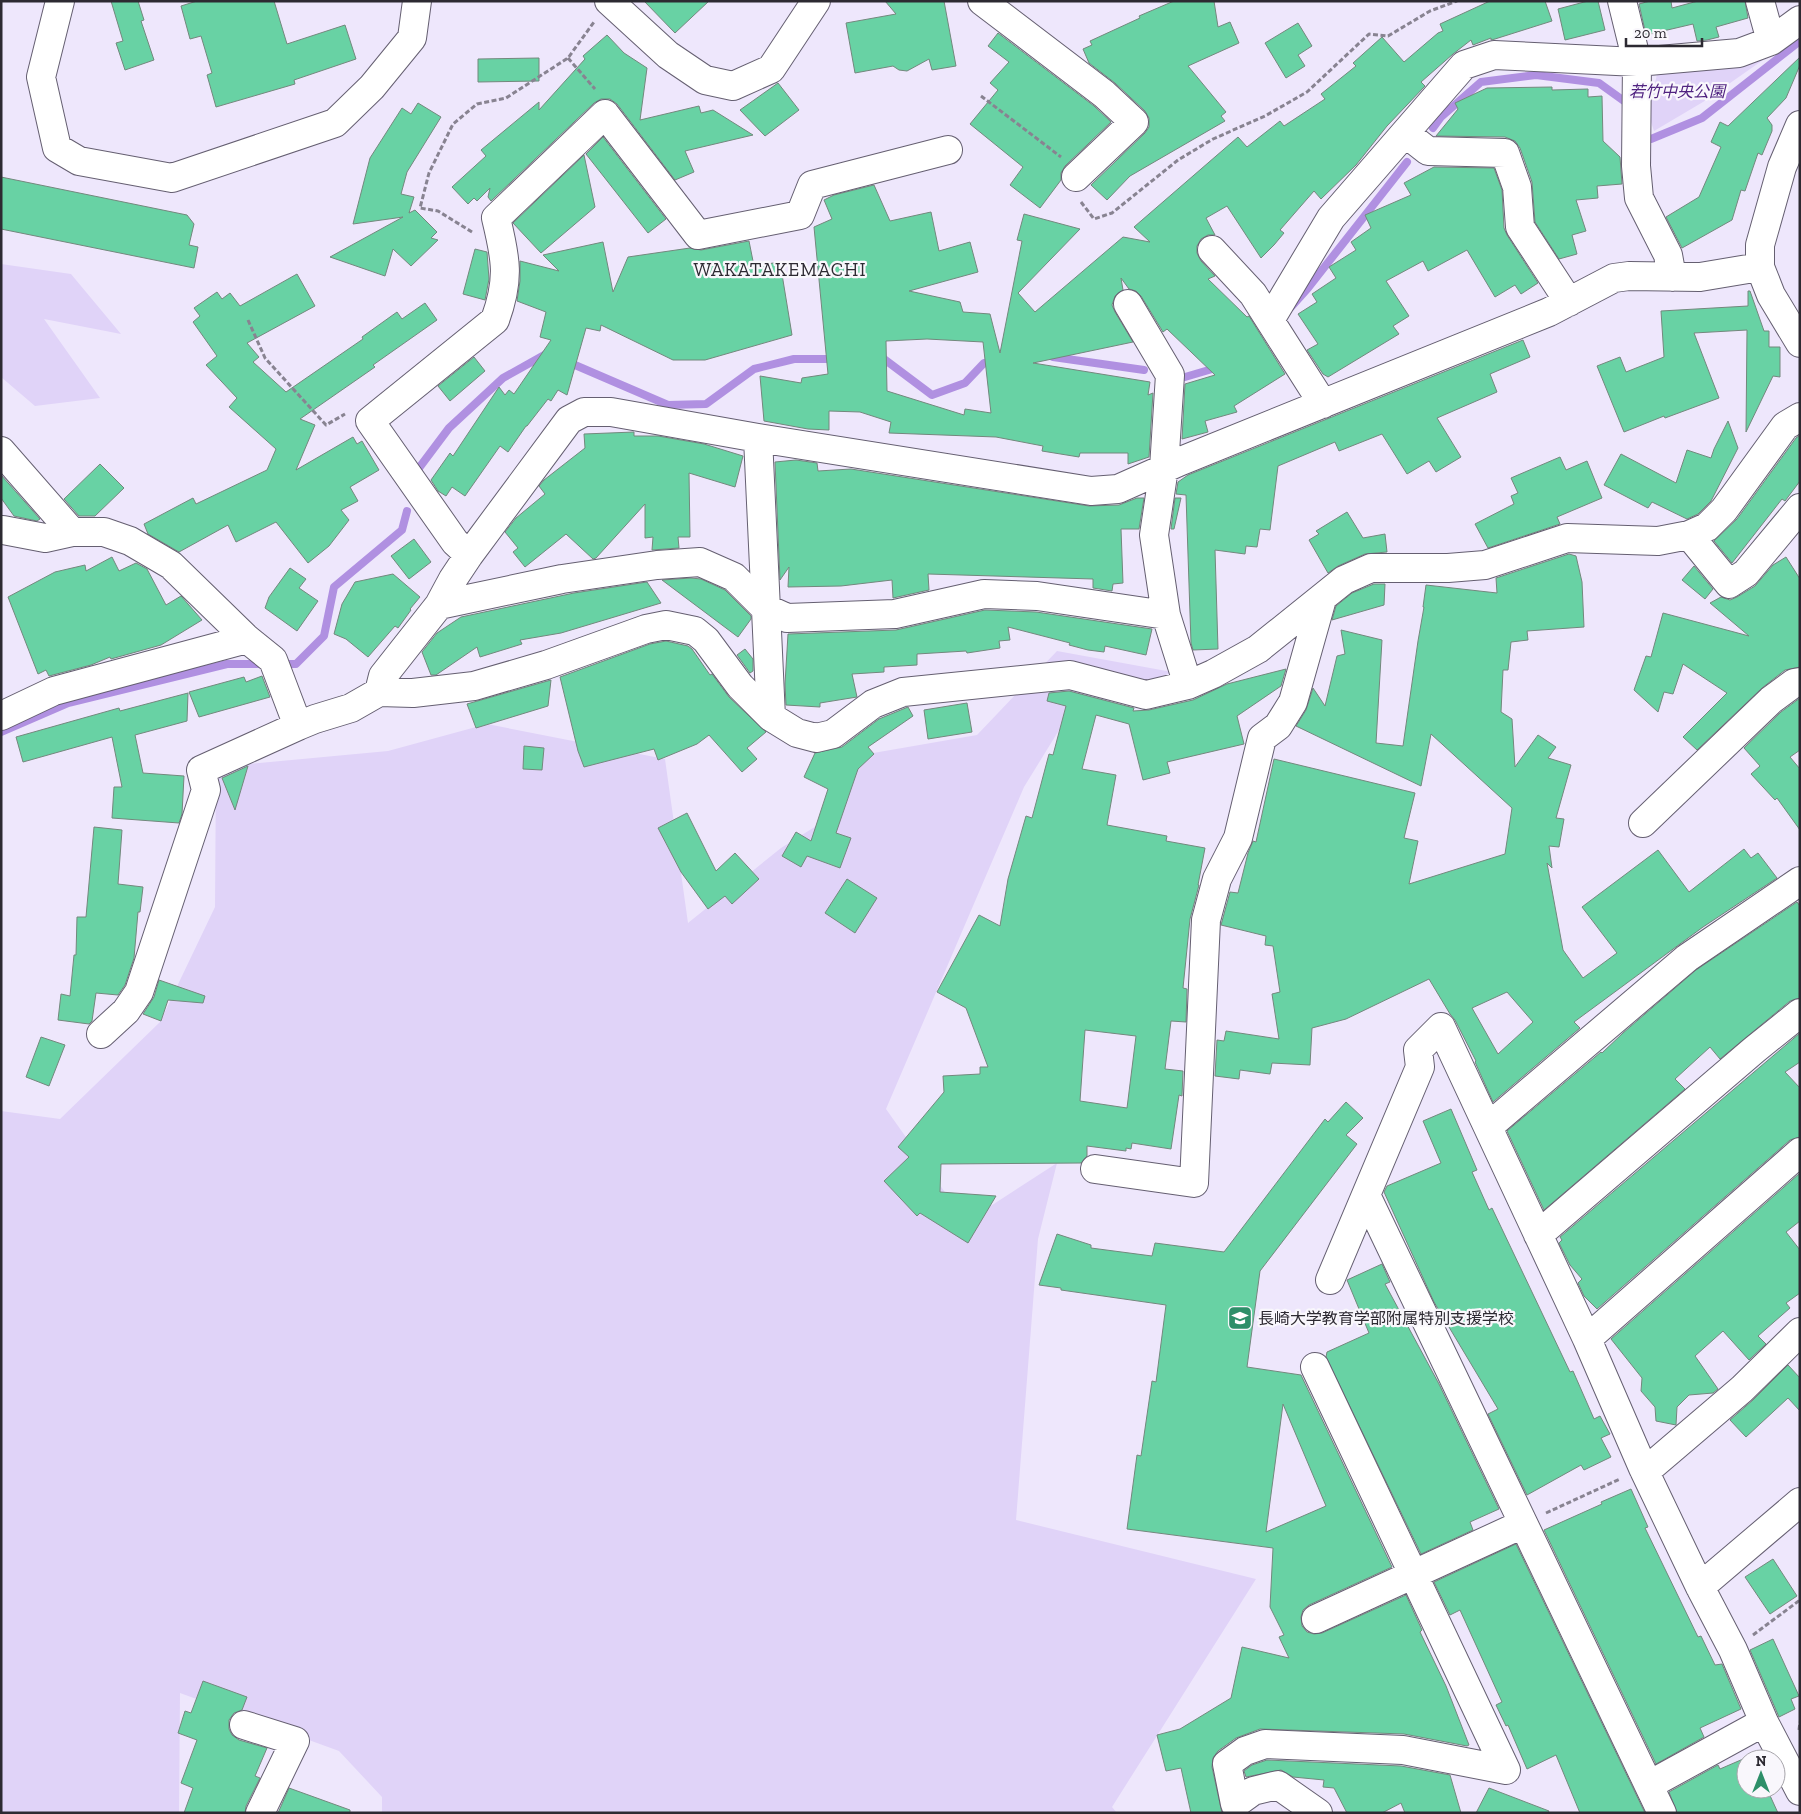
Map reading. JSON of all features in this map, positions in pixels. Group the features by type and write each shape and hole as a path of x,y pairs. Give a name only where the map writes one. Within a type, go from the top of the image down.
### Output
{"street":[{"path":"60,1 41,77 57,148 79,161 172,178 335,123 372,86 412,38 417,1"},
{"path":"609,1 668,55 705,80 733,86 770,70 816,1"},
{"path":"982,1 1104,94 1134,122 1076,177"},
{"path":"1622,1 1637,62 1636,166 1639,198 1668,255 1672,276"},
{"path":"1760,1 1771,40"},
{"path":"1270,320 1331,218 1464,65 1494,55 1637,62 1739,53 1771,40 1800,20"},
{"path":"469,555 455,542 370,420 495,320 502,300 506,265 496,218 605,114 698,235 800,215 812,185 948,150"},
{"path":"1800,125 1782,167 1760,245 1760,267 1771,295 1800,343"},
{"path":"1404,133 1428,151 1505,153 1517,187 1520,227 1569,302"},
{"path":"1212,250 1253,294 1322,404"},
{"path":"379,692 383,676 439,605 469,555 569,420 584,412 611,412 758,438 1091,491 1118,489 1164,468 1549,312 1614,278 1630,276 1700,277 1760,267"},
{"path":"1128,304 1170,374 1164,468 1154,535 1166,615 1188,685"},
{"path":"101,1034 126,1012 139,992 206,790 200,770 315,719 351,708 379,692 413,693 474,686 546,665 646,629 666,625 695,631 706,640 740,686 770,718 797,733 816,738 834,734 873,704 903,692 1070,675 1146,695 1188,685 1213,674 1258,649 1344,580 1372,568 1448,568 1485,564 1567,538 1658,541 1689,535 1707,527 1724,510 1785,426 1800,417"},
{"path":"758,438 770,718"},
{"path":"1,451 72,532"},
{"path":"1689,535 1729,584 1746,574 1800,508"},
{"path":"3,530 46,538 72,532 104,532 130,541 171,565 247,639 273,660 298,726"},
{"path":"439,605 562,579 657,564 700,562 734,577 765,608 787,618 895,614 984,594 1037,596 1166,615"},
{"path":"1095,1169 1194,1183 1206,920 1217,879 1238,838 1262,738 1278,726 1293,702 1322,599"},
{"path":"1,716 54,692 247,639"},
{"path":"1643,823 1771,700 1794,683 1800,682"},
{"path":"1488,1127 1687,958 1800,881"},
{"path":"1538,1235 1754,1050 1800,1013"},
{"path":"1330,1280 1420,1067 1418,1050 1441,1027 1587,1339 1643,1468 1700,1587 1733,1650 1764,1722 1800,1791"},
{"path":"1587,1339 1800,1152"},
{"path":"1366,1195 1662,1813"},
{"path":"1643,1468 1654,1464 1742,1389 1800,1332"},
{"path":"1315,1367 1506,1770 1403,1750 1265,1744 1245,1752 1227,1764 1235,1804 1253,1791 1278,1785 1318,1813"},
{"path":"1700,1587 1800,1502"},
{"path":"1316,1619 1523,1524"},
{"path":"1649,1785 1764,1722"},
{"path":"244,1725 295,1741 260,1813"}],"path":[{"path":"504,251 438,211 420,208 429,173 453,124 477,104 506,98 568,58 609,1"},
{"path":"981,96 1070,164 1076,177 1082,204 1094,219 1112,214 1178,160 1214,139 1265,116 1307,92 1369,34 1388,36 1430,11 1457,1"},
{"path":"568,58 609,106 605,114"},
{"path":"248,320 265,358 326,425"},
{"path":"1523,1524 1643,1468"},
{"path":"1733,1650 1800,1600"}],"green space":[{"name":"若竹中央公園","path":"1763,60 1703,102 1654,131 1648,113 1658,70"},
{"path":"1,264 71,274 121,334 44,319 100,398 35,406 1,377"},
{"path":"1057,651 1172,672 1064,722 1024,787 886,1109 966,1222 1057,1163 1038,1239 1016,1520 1256,1579 1112,1807 1117,1813 382,1813 382,1797 339,1751 180,1693 179,1813 1,1813 1,1111 60,1119 160,1022 215,907 216,767 388,751 487,724 665,759 688,923 781,848 837,813 856,756 977,735"}],"building":[{"path":"111,1 138,1 144,20 141,21 154,60 125,70 116,43 123,41"},
{"path":"197,1 274,1 287,44 345,25 356,59 294,80 295,84 216,107 207,75 212,73 201,36 190,39 181,6"},
{"path":"644,1 709,1 675,33"},
{"path":"885,1 944,1 956,66 932,70 929,59 907,71 899,70 893,66 855,73 846,23 896,14"},
{"path":"1174,1 1214,1 1218,27 1230,22 1239,43 1188,66 1226,112 1221,116 1225,121 1130,176 1107,200 1091,185 1145,133 1149,127 1149,118 1145,111 1115,83 1089,63 1083,49 1092,45 1090,41 1140,18 1139,16"},
{"path":"1490,1 1545,1 1552,21 1473,45 1471,40 1453,54 1421,82 1425,86 1387,126 1356,165 1321,199 1314,191 1280,230 1284,233 1261,258 1227,206 1206,218 1215,235 1208,235 1201,239 1197,246 1197,253 1201,261 1215,276 1208,279 1247,317 1249,316 1285,374 1234,406 1237,412 1205,421 1208,432 1182,439 1185,384 1215,375 1167,329 1163,332 1141,296 1136,291 1129,289 1121,278 1123,290 1115,296 1112,305 1133,342 1033,363 1150,382 1148,395 1153,393 1149,457 1128,464 1128,453 1080,453 1079,457 1042,451 1043,446 996,437 889,433 891,422 860,412 829,411 829,430 808,429 764,421 760,376 801,383 802,378 828,374 814,227 832,219 824,200 834,195 874,185 890,221 931,212 939,251 970,242 978,272 909,291 960,302 963,312 990,314 1000,353 1022,241 1017,240 1024,214 1080,229 1018,293 1035,312 1123,237 1150,242 1134,227 1238,137 1247,147 1280,121 1284,126 1325,99 1321,94 1356,66 1353,63 1382,37 1404,62 1438,33 1443,31 1440,24","holes":["927,339 983,342 991,413 965,409 964,415 887,391 886,341"]},
{"path":"1588,1 1598,1 1605,30 1565,40 1558,9"},
{"path":"1650,1 1671,1 1672,8 1698,1 1745,1 1748,18 1716,27 1719,37 1707,40 1697,41 1693,24 1646,35 1639,4"},
{"path":"1298,23 1312,46 1298,55 1305,66 1286,78 1265,43"},
{"path":"998,33 1094,106 1111,122 1065,166 1061,173 1061,180 1040,208 1010,185 1023,167 970,124 998,90 990,83 1009,62 988,46"},
{"path":"607,35 624,53 647,68 640,120 699,106 701,113 713,110 753,135 685,151 694,172 675,180 617,104 610,99 601,99 594,103 491,201 488,197 490,188 477,201 474,198 468,204 452,187 486,156 481,150 539,102 539,110 585,59 583,56"},
{"path":"1800,57 1800,65 1786,98 1767,118 1772,125 1772,131 1762,155 1758,153 1745,191 1741,190 1732,220 1682,248 1666,217 1699,197 1721,147 1711,142 1720,122 1728,126"},
{"path":"539,58 539,81 478,82 478,59"},
{"path":"778,83 799,110 765,136 740,110"},
{"path":"1552,87 1552,90 1588,89 1588,97 1602,96 1603,141 1620,157 1622,184 1597,186 1598,198 1576,200 1586,231 1572,235 1577,254 1559,259 1535,222 1532,182 1520,148 1515,141 1505,137 1436,136 1458,109 1455,103 1487,88"},
{"path":"418,103 441,117 407,172 401,194 414,197 409,213 415,210 437,232 431,238 438,240 411,266 393,249 385,276 330,257 403,217 353,224 370,158 402,108 411,114"},
{"path":"603,137 666,219 648,233 586,154"},
{"path":"584,155 595,207 541,253 513,223"},
{"path":"1434,167 1494,168 1502,190 1504,228 1538,283 1521,294 1515,285 1495,297 1467,250 1428,271 1423,261 1386,281 1409,316 1393,326 1399,334 1328,377 1323,374 1307,350 1318,344 1298,314 1317,302 1312,294 1336,278 1329,267 1356,250 1351,242 1371,228 1365,215 1411,195 1404,183"},
{"path":"1,177 187,215 194,224 189,245 198,247 194,268 1,229"},
{"path":"749,241 754,266 780,262 792,335 705,360 673,360 601,325 600,331 586,328 567,395 558,390 551,401 548,399 508,452 500,446 465,496 452,487 446,496 438,491 431,480 450,453 453,456 499,387 505,395 509,390 514,394 551,340 540,337 546,312 517,301 520,261 559,271 543,255 603,242 613,292 628,257 690,248 701,250"},
{"path":"475,249 487,252 489,279 485,300 463,294"},
{"path":"297,274 315,306 247,343 259,357 253,362 286,392 363,339 362,337 397,312 402,319 425,303 437,320 373,365 375,367 300,419 315,425 296,470 353,437 357,444 362,441 379,470 350,487 358,501 341,510 349,520 329,546 308,563 276,522 236,542 228,525 179,552 148,534 144,524 193,498 196,504 267,470 276,449 229,407 237,398 206,365 217,356 193,322 200,316 194,308 217,292 222,299 230,293 240,306"},
{"path":"1748,291 1750,291 1764,331 1769,331 1769,347 1780,347 1780,377 1773,376 1746,432 1747,330 1694,333 1719,398 1665,418 1664,416 1624,432 1597,366 1620,357 1626,372 1664,357 1661,311 1748,306"},
{"path":"1523,340 1530,357 1490,374 1497,392 1437,418 1461,457 1436,472 1429,461 1407,474 1382,434 1339,451 1335,442 1278,466 1270,530 1260,529 1257,547 1246,546 1245,554 1215,550 1218,649 1193,650 1191,643 1186,495 1176,494 1178,482 1188,475"},
{"path":"474,357 485,371 450,401 438,386"},
{"path":"1728,421 1738,448 1711,501 1698,514 1687,519 1652,502 1648,508 1604,485 1621,454 1676,483 1687,450 1711,458"},
{"path":"634,432 634,436 658,436 704,444 743,456 735,487 689,473 690,537 678,537 679,548 652,550 653,537 645,538 645,504 596,558 593,559 566,534 525,567 513,552 518,548 505,532 516,518 545,494 539,486 585,448 584,434"},
{"path":"1800,435 1800,481 1785,501 1782,499 1732,563 1714,541 1737,519"},
{"path":"1560,457 1566,470 1587,461 1602,498 1557,517 1560,524 1488,548 1475,524 1514,504 1511,496 1518,493 1511,478"},
{"path":"796,460 817,463 818,471 851,469 1089,506 1119,505 1137,498 1144,498 1139,529 1121,529 1123,583 1113,584 1112,591 1093,588 1093,579 928,574 929,590 893,598 892,580 841,586 788,587 789,567 780,580 775,462"},
{"path":"100,464 124,488 95,516 79,516 64,499"},
{"path":"1,475 40,519 37,521 14,516 1,498"},
{"path":"1175,498 1181,498 1174,529 1171,529"},
{"path":"1347,512 1363,538 1385,534 1387,552 1365,554 1338,566 1328,573 1309,540 1319,534 1316,531"},
{"path":"414,539 431,562 409,579 391,556"},
{"path":"1569,554 1576,556 1582,582 1584,627 1527,631 1528,640 1511,642 1508,670 1503,670 1501,712 1512,719 1515,767 1538,735 1556,747 1548,758 1571,765 1556,818 1564,819 1559,847 1549,846 1552,868 1547,863 1563,950 1583,978 1617,953 1582,907 1658,850 1689,892 1744,849 1751,858 1758,853 1777,878 1703,927 1574,1022 1580,1028 1493,1102 1476,1061 1455,1020 1429,979 1346,1019 1312,1028 1310,1065 1272,1063 1270,1074 1240,1070 1239,1079 1215,1076 1217,1040 1224,1041 1226,1031 1279,1039 1272,994 1280,992 1273,946 1265,945 1266,936 1221,925 1230,892 1238,893 1248,853 1253,841 1256,842 1274,759 1415,793 1404,838 1418,841 1409,884 1505,854 1512,808 1431,734 1421,786 1296,726 1306,710 1313,688 1325,706 1337,656 1345,654 1341,630 1382,640 1376,743 1403,746 1426,585 1497,593 1496,578","holes":["1507,992 1533,1022 1498,1054 1472,1008"]},
{"path":"112,557 119,571 136,563 147,569 166,605 181,596 202,620 161,645 111,659 110,657 91,665 49,676 46,670 38,674 8,597 55,572 85,565 86,571"},
{"path":"1786,557 1800,579 1800,667 1785,670 1762,688 1697,750 1683,737 1727,693 1683,664 1673,694 1664,692 1658,712 1634,690 1646,656 1651,657 1663,613 1749,636 1710,603 1721,597 1730,600 1737,597 1755,586 1773,565"},
{"path":"1694,566 1713,589 1705,599 1682,580"},
{"path":"290,568 306,579 299,588 318,601 297,631 265,608 269,597"},
{"path":"393,574 420,597 398,628 395,626 368,657 346,639 334,634 342,604 355,582"},
{"path":"701,579 725,590 751,616 751,619 738,637 662,580"},
{"path":"647,582 661,603 561,633 520,640 522,644 480,657 477,647 436,675 431,675 422,652 437,633 461,617 574,593"},
{"path":"1374,584 1385,584 1384,605 1332,620 1336,606 1352,593"},
{"path":"985,610 1036,612 1152,629 1146,655 1105,646 1104,652 1088,650 1069,645 1070,643 1008,627 1010,640 999,641 1000,648 967,653 966,651 917,654 917,665 884,667 884,672 852,674 857,697 820,703 820,707 786,705 785,684 788,634 896,630"},
{"path":"666,641 688,646 692,649 710,675 712,674 729,697 766,732 747,748 757,759 742,772 709,735 697,744 658,760 654,749 584,767 578,751 560,677 650,644"},
{"path":"745,649 753,659 753,671 750,673 737,655"},
{"path":"1286,669 1281,686 1237,716 1244,744 1167,762 1170,773 1143,780 1129,724 1096,715 1082,769 1116,775 1107,825 1167,836 1166,841 1205,848 1199,885 1190,919 1183,988 1187,989 1186,1022 1171,1021 1165,1069 1183,1071 1182,1096 1179,1095 1171,1149 1132,1143 1131,1149 1126,1148 1126,1151 1087,1146 1087,1156 1081,1163 941,1164 940,1192 996,1196 968,1243 920,1213 917,1216 884,1181 909,1157 898,1147 944,1092 943,1076 980,1074 980,1067 988,1067 966,1008 937,992 979,915 1000,926 1008,879 1026,816 1032,818 1049,754 1053,755 1066,706 1047,701 1049,693 1069,691 1134,708 1133,711 1149,710 1193,700 1227,684","holes":["1085,1030 1136,1036 1127,1108 1080,1101"]},
{"path":"262,676 270,697 199,717 189,692 244,677 246,682"},
{"path":"551,680 548,706 476,728 467,704"},
{"path":"188,693 187,721 135,735 143,773 184,776 182,814 179,823 112,818 114,787 122,787 112,737 23,762 16,737 119,708 120,711"},
{"path":"1800,698 1800,750 1790,757 1800,769 1800,830 1777,798 1775,800 1751,774 1760,766 1744,748 1781,712"},
{"path":"967,703 972,732 928,739 924,710"},
{"path":"908,707 913,716 868,747 874,754 858,769 836,833 851,838 840,868 807,856 801,867 782,856 796,832 811,841 828,789 804,777 815,753 842,747 879,719"},
{"path":"524,746 544,748 542,770 523,769"},
{"path":"248,766 235,810 222,778"},
{"path":"687,813 716,871 735,853 759,879 732,904 725,896 708,909 681,872 658,828"},
{"path":"94,827 122,830 118,884 143,887 140,912 138,912 134,958 125,985 118,995 96,993 92,1021 89,1024 58,1020 61,994 70,996 74,955 76,955 77,917 86,917"},
{"path":"847,879 877,898 855,933 825,913"},
{"path":"1797,902 1800,906 1800,998 1790,1001 1720,1059 1710,1047 1675,1079 1685,1089 1544,1210 1507,1131 1602,1053 1696,970"},
{"path":"159,980 205,996 203,1003 168,1000 161,1021 143,1014 154,997"},
{"path":"1800,1033 1800,1062 1785,1072 1800,1088 1800,1137 1790,1140 1597,1309 1584,1296 1578,1283 1582,1279 1570,1265 1559,1243 1562,1240 1560,1237"},
{"path":"41,1037 65,1045 49,1086 26,1077"},
{"path":"1346,1102 1363,1118 1346,1135 1357,1144 1260,1271 1247,1367 1301,1375 1392,1567 1309,1605 1303,1610 1301,1617 1302,1626 1307,1632 1314,1634 1322,1633 1406,1595 1422,1630 1420,1632 1446,1686 1469,1745 1404,1734 1260,1729 1236,1738 1218,1751 1213,1758 1212,1767 1222,1813 1191,1813 1181,1768 1166,1771 1157,1735 1180,1729 1231,1698 1242,1647 1289,1658 1279,1637 1284,1635 1270,1607 1273,1548 1127,1529 1137,1455 1141,1456 1152,1381 1156,1382 1166,1305 1061,1290 1061,1288 1039,1285 1057,1234 1091,1245 1091,1248 1152,1256 1155,1243 1224,1252 1325,1119 1328,1122","holes":["1283,1404 1326,1506 1266,1532"]},
{"path":"1451,1109 1477,1170 1472,1172 1489,1210 1492,1208 1570,1372 1573,1371 1594,1419 1600,1416 1610,1434 1601,1438 1611,1457 1584,1470 1581,1465 1527,1495 1488,1414 1498,1409 1434,1302 1384,1192 1387,1186 1441,1163 1423,1121"},
{"path":"1800,1173 1800,1221 1786,1232 1800,1250 1800,1293 1786,1303 1790,1308 1758,1336 1766,1344 1749,1360 1723,1331 1695,1356 1718,1389 1713,1393 1689,1395 1677,1407 1676,1425 1656,1421 1655,1407 1641,1391 1642,1378 1611,1339"},
{"path":"1382,1264 1390,1282 1385,1284 1439,1384 1499,1509 1470,1522 1473,1530 1421,1554 1326,1357 1327,1352 1369,1333 1347,1280"},
{"path":"1788,1365 1800,1378 1800,1411 1788,1398 1746,1437 1730,1420"},
{"path":"1631,1489 1648,1527 1645,1528 1698,1637 1701,1636 1715,1665 1722,1664 1741,1709 1700,1728 1704,1737 1656,1764 1544,1530"},
{"path":"1516,1544 1645,1813 1580,1813 1556,1755 1527,1769 1508,1725 1506,1726 1496,1705 1502,1702 1460,1610 1450,1615 1434,1582"},
{"path":"1773,1559 1797,1596 1770,1614 1745,1577"},
{"path":"1773,1639 1799,1696 1791,1699 1795,1709 1779,1717 1750,1650"},
{"path":"203,1681 247,1697 242,1710 234,1713 229,1720 229,1729 232,1735 239,1740 267,1748 255,1776 260,1778 246,1806 245,1813 184,1813 193,1788 181,1783 197,1740 178,1733 185,1711 191,1713"},
{"path":"1267,1760 1401,1766 1450,1775 1461,1813 1405,1813 1401,1803 1382,1813 1347,1813 1334,1788 1323,1787 1324,1780 1293,1777 1281,1770 1246,1777 1244,1771 1252,1765"},
{"path":"1736,1762 1736,1799 1772,1799 1778,1813 1677,1813 1669,1792 1718,1765 1720,1769"},
{"path":"289,1788 350,1810 350,1813 278,1813"},
{"path":"1489,1788 1549,1811 1548,1813 1476,1813"}],"waterway":[{"path":"1651,139 1702,118 1800,41"},
{"path":"1433,128 1441,117 1481,82 1536,75 1599,83 1624,101"},
{"path":"1291,307 1407,162"},
{"path":"419,468 449,428 503,378 546,354"},
{"path":"1053,357 1144,370"},
{"path":"568,362 668,405 706,404 754,369 794,359 835,359"},
{"path":"879,359 884,359 932,395 965,383 984,363 994,362"},
{"path":"1185,377 1219,367"},
{"path":"280,664 296,664 324,636 334,587 402,530 407,511"},
{"path":"1,732 68,703 227,664 266,664"}],"place":[{"name":"長崎大学教育学部附属特別支援学校","path":"1240,1318"}],"district":[{"name":"WAKATAKEMACHI","path":"780,269"}]}
